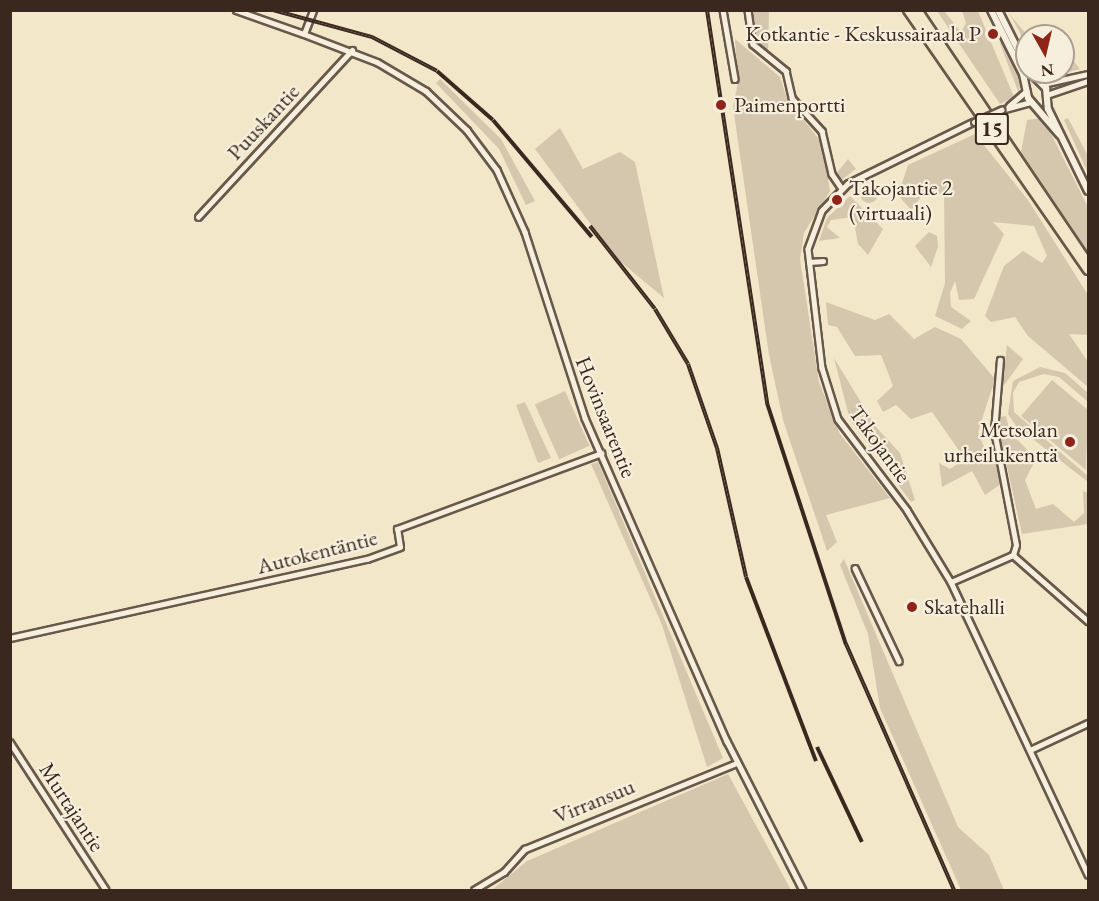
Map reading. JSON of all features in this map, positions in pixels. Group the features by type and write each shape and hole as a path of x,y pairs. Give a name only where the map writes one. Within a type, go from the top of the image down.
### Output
{"highway":[{"name":"15","path":"908,10 1089,268"},
{"name":"15","path":"917,10 1089,268"},
{"path":"923,10 947,52"}],"street":[{"name":"Hovinsaarentie","path":"237,10 351,50 426,91 467,130 497,170 521,222 601,453 737,763 803,891"},
{"path":"304,34 313,10"},
{"path":"723,10 735,79"},
{"path":"748,10 755,48 786,71 792,98 822,131 832,174 842,189"},
{"path":"991,10 1033,102 1059,134"},
{"path":"998,10 1015,44"},
{"name":"Puuskantie","path":"198,217 351,50"},
{"path":"1033,102 1089,81"},
{"path":"1027,90 1040,84"},
{"path":"1042,84 1059,134 1089,191"},
{"name":"Takojantie","path":"1027,90 1009,106 842,189 812,231 809,262 832,408 924,533 951,582 1089,874"},
{"name":"Takojantie","path":"1009,106 1033,102"},
{"path":"809,262 823,261"},
{"path":"1000,360 994,431 1016,531 1012,555"},
{"name":"Autokentäntie","path":"10,638 367,560 400,547 396,529 601,453"},
{"path":"951,582 1012,555"},
{"path":"1012,555 1089,621"},
{"path":"855,568 899,661"},
{"path":"1030,750 1089,723"},
{"name":"Murtajantie","path":"10,742 106,891"},
{"name":"Virransuu","path":"474,891 504,873 525,849 737,763"}],"shaded area":[{"path":"752,11 769,11 768,53 756,41"},
{"path":"937,11 944,11 961,32 966,23 962,11 978,11 1014,97 1000,104"},
{"path":"735,39 780,77 787,99 822,143 830,191 804,233 800,259 819,382 840,434 890,498 826,515 837,542 827,551 783,420 769,355 733,107 738,82"},
{"path":"1002,41 1015,64 1015,83 1000,43"},
{"path":"440,79 501,139 535,201 526,205 499,149 436,83"},
{"path":"1015,84 1020,84 1019,94"},
{"path":"1043,118 1088,207 1088,252 1021,152 1027,120"},
{"path":"1068,118 1088,156 1088,173 1064,120"},
{"path":"560,128 583,169 620,152 635,162 664,298 615,257 535,149"},
{"path":"975,134 1028,200 1088,295 1088,335 1069,334 1088,362 1088,387 1028,336 1015,317 991,322 985,316 1004,266 1023,251 1042,263 1047,256 1034,226 993,222 1004,234 974,299 959,300 955,281 950,293 951,307 971,321 962,329 935,316 945,283 944,194 925,192 911,210 898,195 908,165"},
{"path":"848,159 856,169 840,181 835,175"},
{"path":"869,185 875,188 878,194 875,200 869,203 863,200 860,194 863,188"},
{"path":"850,196 883,229 868,255 858,244 853,217 831,220 827,227 840,238 819,241 827,218"},
{"path":"929,232 937,236 938,247 931,267 915,246"},
{"path":"826,302 875,320 889,314 914,339 935,327 961,339 995,379 978,432 988,457 994,457 1001,484 985,495 972,471 942,487 939,463 950,469 965,459 932,412 911,419 896,405 883,412 877,401 893,386 881,355 855,356 837,327 828,325"},
{"path":"1007,345 1023,359 1002,388"},
{"path":"834,358 876,427 900,453 915,500 911,502 850,420"},
{"path":"1040,367 1065,373 1088,393 1088,402 1059,377 1044,374 1019,382 1013,393 1014,412 1088,476 1088,482 1016,426 1008,414 1013,381"},
{"name":"Metsolan urheilukenttä","path":"1052,380 1088,410 1086,470 1021,416"},
{"path":"565,391 589,446 559,459 535,404"},
{"path":"525,402 551,458 538,463 516,405"},
{"path":"1006,416 1010,432 1036,459 1025,480 1036,509 1053,504 1074,522 1084,513 1083,491 1088,493 1088,524 1022,534 999,431 1000,417"},
{"path":"598,462 723,758 707,767 662,625 591,464"},
{"path":"844,559 958,827 989,855 1004,890 961,890 880,708 868,634 840,565"},
{"path":"728,774 791,890 492,890 527,861"}],"railway":[{"path":"273,10 372,37 437,71 493,120 592,237"},
{"path":"707,10 767,403 846,644 954,890"},
{"path":"590,226 655,309 688,364 717,448 746,577 816,761"},
{"path":"817,747 862,842"}],"place":[{"name":"Kotkantie - Keskussairaala P","path":"993,34"},
{"name":"Paimenportti","path":"721,105"},
{"name":"Takojantie 2 (virtuaali)","path":"837,200"},
{"name":"Metsolan urheilukenttä","path":"1070,442"},
{"name":"Skatehalli","path":"912,607"}]}
